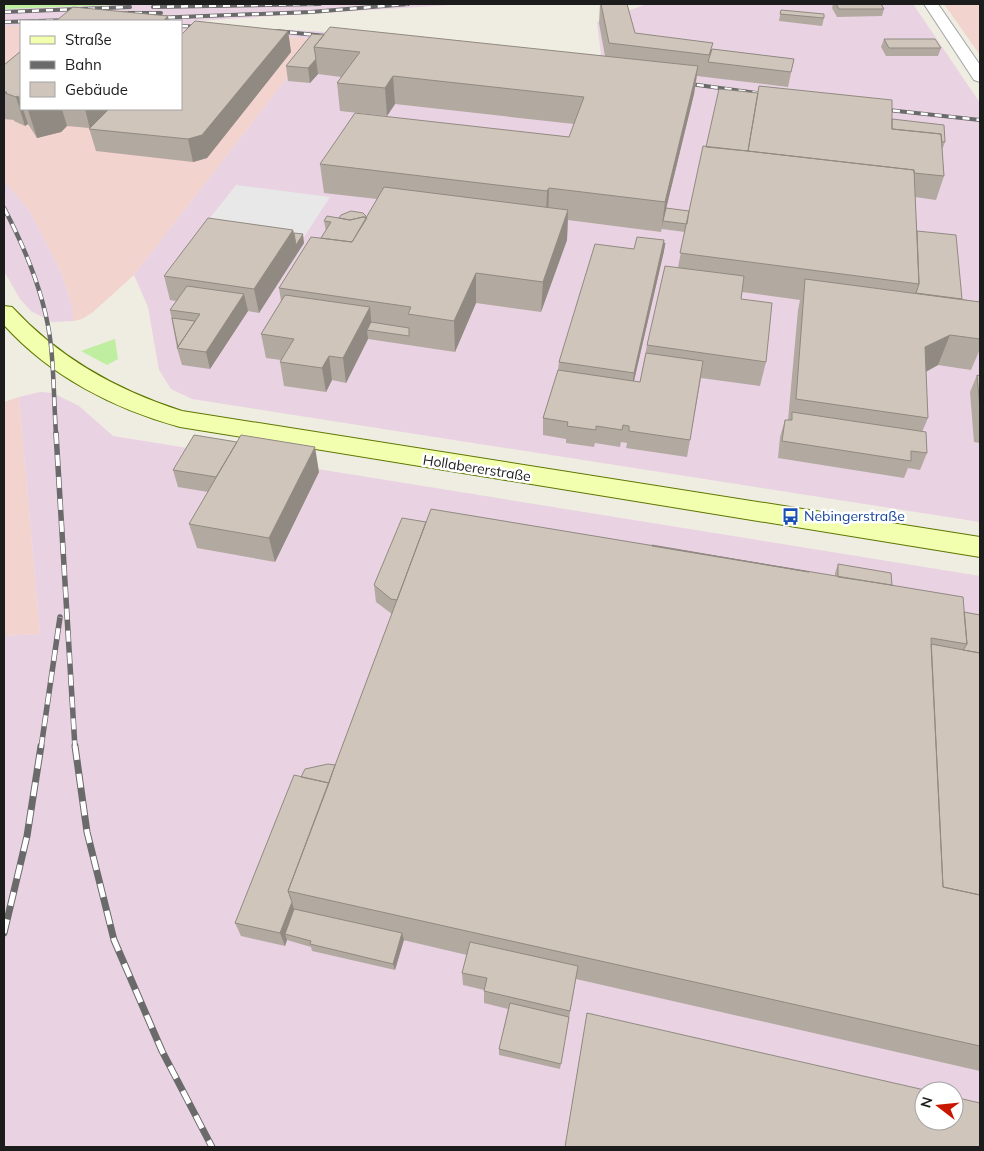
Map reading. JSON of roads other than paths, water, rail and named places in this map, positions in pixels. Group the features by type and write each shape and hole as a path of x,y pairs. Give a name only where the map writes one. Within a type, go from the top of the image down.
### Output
{"street":[{"path":"931,4 980,77"},
{"name":"Hollabererstraße","path":"4,312 27,337 99,387 134,403 180,419 980,548"}],"railway":[{"path":"153,7 320,4"},
{"path":"154,18 311,12 408,4"},
{"path":"4,12 130,7"},
{"path":"121,13 161,13"},
{"path":"4,22 20,22"},
{"path":"182,26 204,27"},
{"path":"276,31 326,36"},
{"path":"683,83 772,95"},
{"path":"879,109 980,120"},
{"path":"4,208 27,257 45,310 53,368 56,434"},
{"path":"56,433 75,748"},
{"path":"41,748 60,617"},
{"path":"4,933 27,836 41,746"},
{"path":"75,746 87,832 114,940 162,1051 212,1147"}],"place":[{"name":"Nebingerstraße","path":"790,516"}]}
